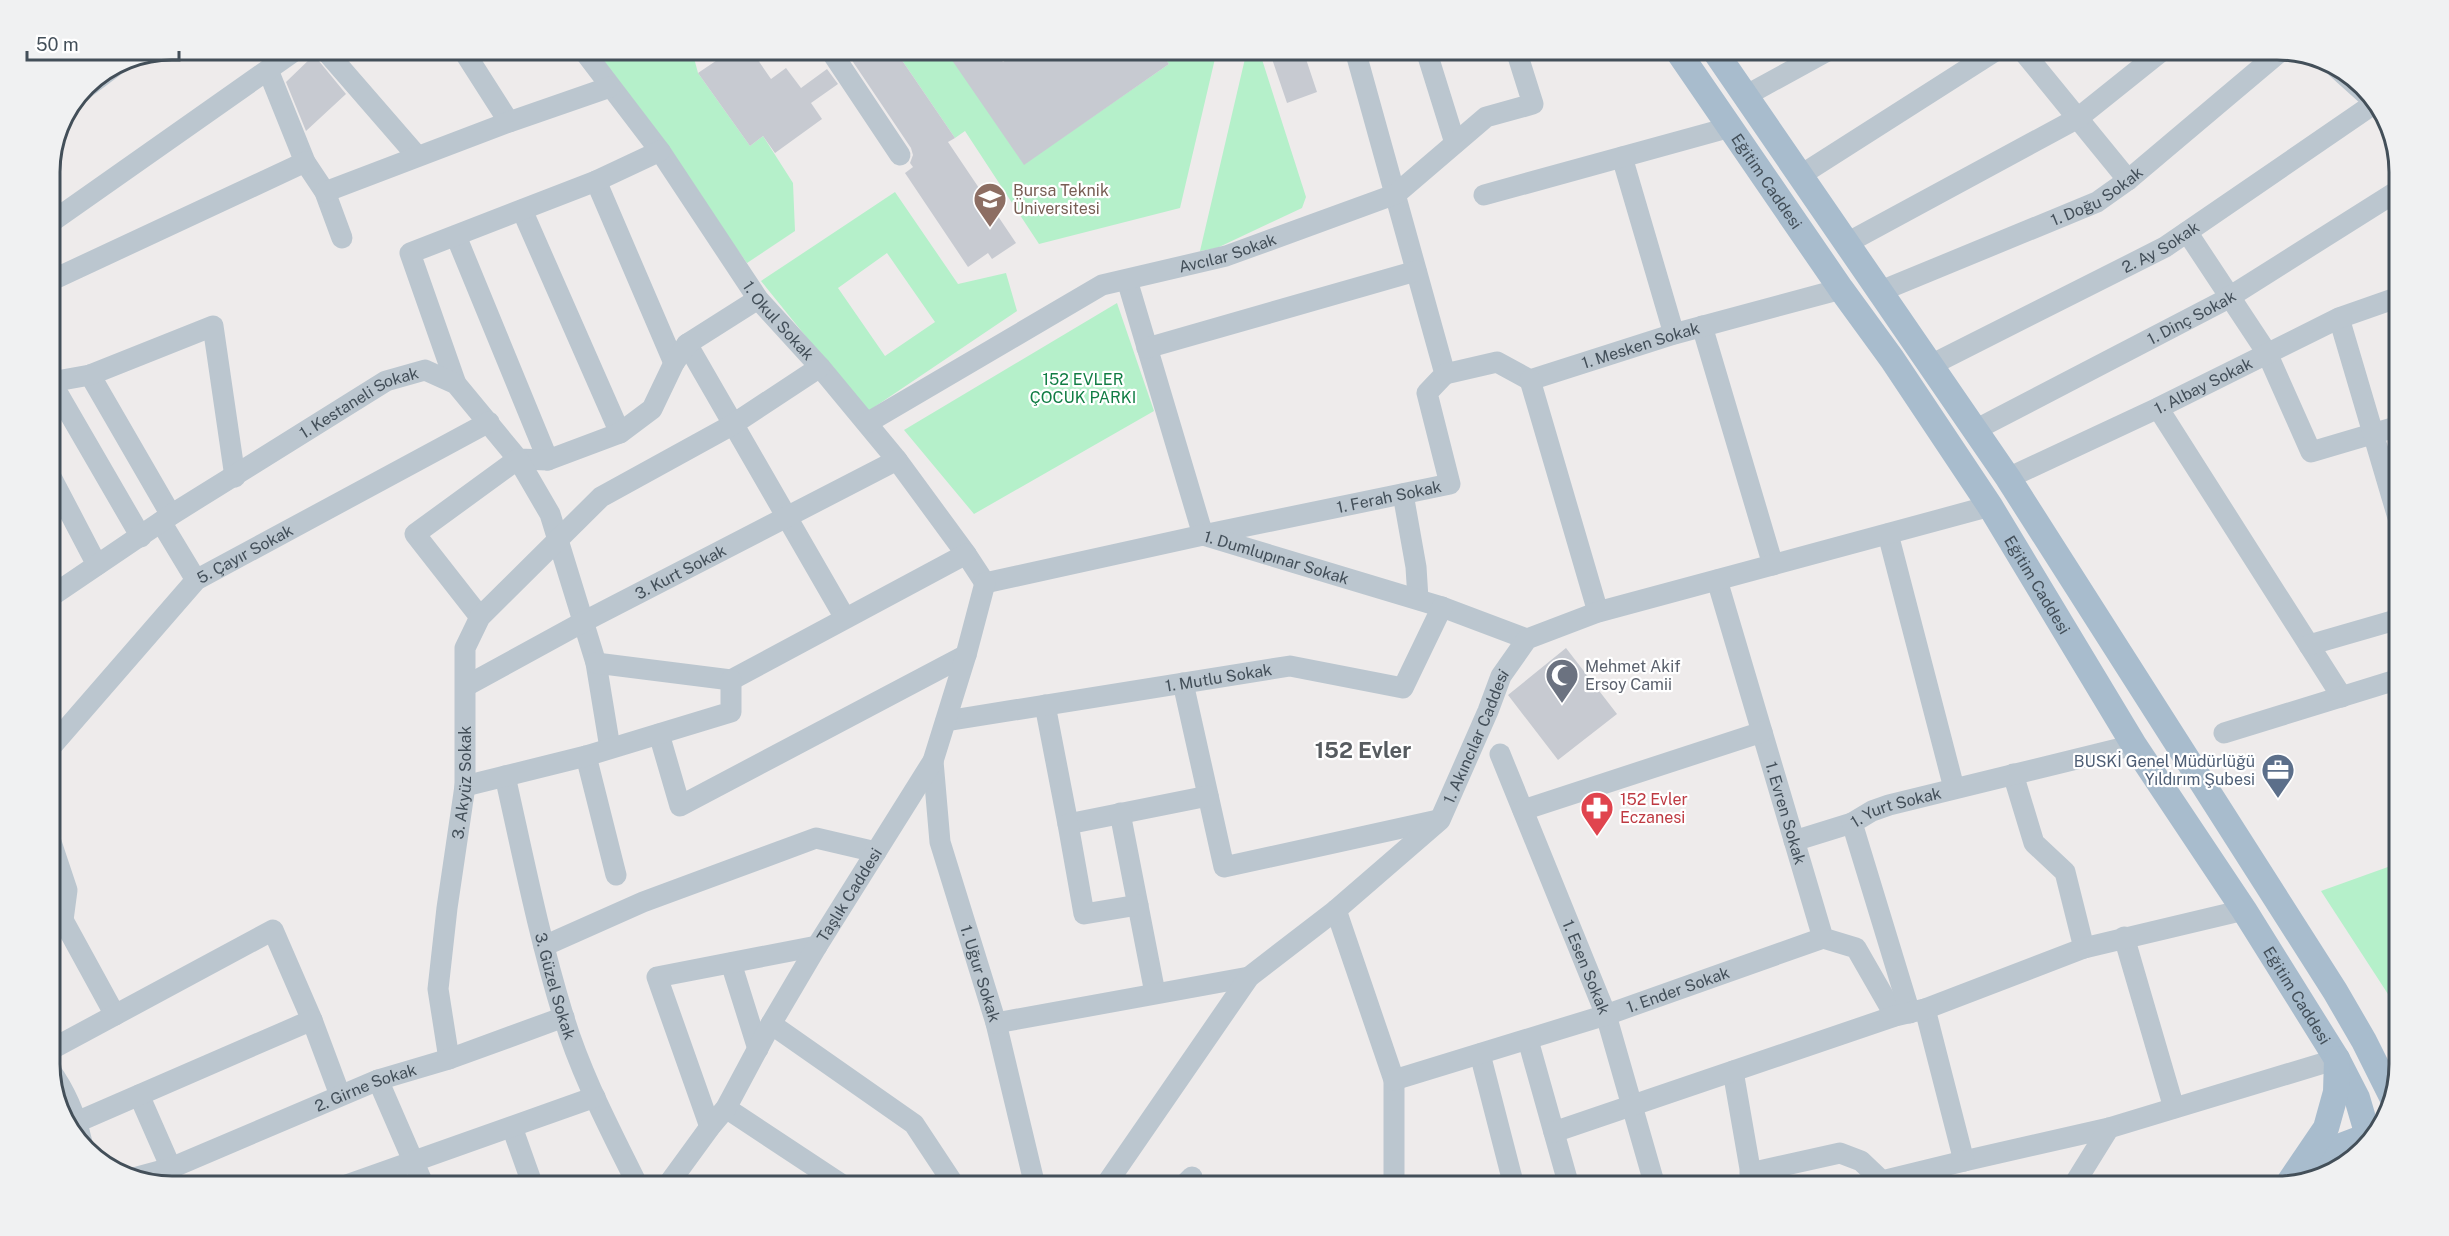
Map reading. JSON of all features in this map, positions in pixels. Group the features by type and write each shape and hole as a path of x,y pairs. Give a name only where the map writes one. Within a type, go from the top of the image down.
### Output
{"main road":[{"name":"Eğitim Caddesi","path":"1684,60 1841,289 1892,359 1990,506 2134,745 2244,910 2337,1059 2357,1098 2368,1129"},
{"name":"Eğitim Caddesi","path":"1721,60 2008,478 2335,991 2364,1041"},
{"path":"2364,1041 2389,1066"},
{"path":"2364,1041 2386,1086"},
{"path":"2294,1174 2326,1128 2336,1092 2337,1059"},
{"path":"2308,1171 2336,1148 2359,1140"}],"street":[{"path":"60,216 282,60"},
{"path":"334,60 417,156"},
{"path":"469,60 509,122"},
{"name":"1. Okul Sokak","path":"590,60 660,151 758,299 820,367 897,460 966,554 984,583"},
{"path":"837,60 900,155"},
{"path":"1359,60 1445,374 1497,362 1530,380 1598,612"},
{"path":"1429,60 1455,143"},
{"name":"Avcılar Sokak","path":"867,423 1102,285 1226,256 1396,194 1486,117 1533,104 1519,60"},
{"path":"1747,95 1811,60"},
{"path":"1801,176 1981,60"},
{"path":"2030,60 2128,180"},
{"path":"1847,243 2078,118 2150,60"},
{"name":"1. Doğu Sokak","path":"1881,291 2097,202 2128,180 2270,60"},
{"path":"268,70 305,162 325,192 342,238"},
{"path":"325,192 509,122 610,87"},
{"name":"2. Ay Sokak","path":"1931,365 2165,247 2371,111"},
{"path":"1484,195 1731,127"},
{"path":"456,384 410,253 596,181 660,151"},
{"path":"1622,157 1674,334"},
{"path":"60,276 305,162"},
{"path":"596,181 674,363"},
{"name":"1. Dinç Sokak","path":"1975,430 2230,296 2389,196"},
{"path":"522,210 620,433"},
{"path":"2187,232 2267,353 2311,452 2389,429"},
{"path":"456,236 548,460"},
{"path":"1147,348 1416,271"},
{"path":"1127,280 1203,535"},
{"name":"1. Mesken Sokak","path":"1530,380 1674,334 1841,289"},
{"path":"480,617 415,534 518,459 548,460 620,433 652,409 674,363 687,344 758,299"},
{"name":"1. Albay Sokak","path":"2008,478 2158,408 2339,318 2389,300"},
{"path":"2339,318 2389,486"},
{"path":"60,380 90,375 213,326 235,477"},
{"path":"1702,326 1773,565"},
{"path":"687,344 845,618"},
{"name":"3. Akyüz Sokak","path":"449,1059 438,989 465,786 465,648 480,617 601,497 732,425 820,367"},
{"name":"1. Kestaneli Sokak","path":"60,590 166,518 386,381 425,370 456,384 489,422 518,459 550,514 596,663 610,748"},
{"name":"1. Ferah Sokak","path":"1203,535 1450,484 1427,393 1445,374"},
{"path":"90,375 166,518 196,580"},
{"path":"60,398 141,537"},
{"path":"2158,408 2342,696"},
{"name":"5. Çayır Sokak","path":"60,736 196,580 489,422"},
{"name":"3. Kurt Sokak","path":"466,686 583,622 897,460"},
{"path":"60,494 97,565"},
{"path":"1403,494 1416,567 1418,599"},
{"path":"1527,639 1598,612 1990,506"},
{"path":"1887,534 1954,789"},
{"name":"1. Dumlupınar Sokak","path":"984,583 1203,535 1418,599 1527,639"},
{"path":"596,663 731,680 966,554"},
{"name":"1. Evren Sokak","path":"1717,580 1823,938"},
{"name":"Taşlık Caddesi","path":"674,1176 726,1108 771,1024 933,761 966,655 984,583"},
{"name":"1. Mutlu Sokak","path":"946,721 1290,666 1403,688 1442,607"},
{"path":"2309,645 2389,622"},
{"name":"1. Akıncılar Caddesi","path":"1112,1176 1249,977 1336,910 1440,820 1501,676 1527,639"},
{"path":"658,734 680,807 966,655"},
{"path":"465,786 586,756 731,712 731,680"},
{"path":"2224,733 2389,682"},
{"path":"1184,683 1224,867 1440,820"},
{"path":"1045,705 1083,914 1138,904"},
{"path":"1522,810 1762,732"},
{"name":"1. Yurt Sokak","path":"1910,1013 1852,824 1872,811 1889,805 2134,745"},
{"name":"1. Esen Sokak","path":"1500,754 1606,1016 1652,1176"},
{"path":"586,756 616,875"},
{"name":"1. Uğur Sokak","path":"933,761 940,842 996,1023 1026,1176"},
{"path":"2013,774 2034,843 2066,872 2084,948"},
{"name":"3. Güzel Sokak","path":"505,776 544,946 564,1017 595,1097 633,1176"},
{"path":"1068,824 1208,796"},
{"path":"1120,813 1155,993"},
{"path":"1794,841 1852,824"},
{"path":"544,946 643,902 816,838 876,852"},
{"path":"1336,910 1394,1080 1393,1176"},
{"path":"1554,1132 1910,1013 2084,948 2244,910"},
{"path":"60,1045 273,930 312,1020 340,1095"},
{"path":"60,933 115,1015"},
{"path":"2124,937 2174,1108"},
{"path":"1823,938 1856,948 1910,1013 1964,1161"},
{"name":"1. Ender Sokak","path":"1394,1080 1606,1016 1823,938"},
{"path":"710,1127 657,977 818,946"},
{"path":"731,963 758,1049"},
{"path":"996,1023 1249,977"},
{"name":"2. Girne Sokak","path":"150,1174 171,1168 378,1080 449,1059 564,1017"},
{"path":"62,1087 77,1122 312,1020"},
{"path":"771,1024 914,1124 949,1176"},
{"path":"1528,1040 1566,1176"},
{"path":"1480,1054 1511,1176"},
{"path":"1899,1176 2109,1128 2337,1059"},
{"path":"1733,1071 1751,1176"},
{"path":"378,1080 419,1176"},
{"path":"139,1095 171,1168"},
{"path":"374,1176 595,1097"},
{"path":"726,1108 829,1176"},
{"path":"512,1127 529,1176"},
{"path":"2079,1176 2109,1128"},
{"path":"1765,1176 1840,1153 1861,1161 1878,1176"}],"green space":[{"path":"601,60 695,60 698,73 750,146 763,136 793,183 795,231 747,263"},
{"path":"902,60 954,60 1024,164 1169,64 1166,60 1215,60 1180,208 1039,244 965,131 955,138"},
{"path":"1245,60 1262,60 1306,197 1302,208 1217,248 1200,251"},
{"path":"895,192 958,284 1006,273 1017,311 867,412 761,281","holes":["887,253 935,322 885,356 838,288"]},
{"name":"152 EVLER ÇOCUK PARKI","path":"1117,303 1154,411 974,514 904,430"},
{"path":"2389,867 2389,996 2321,891"}],"building":[{"path":"309,60 318,60 346,94 306,131 286,82"},
{"path":"717,60 758,60 771,79 786,68 801,88 827,69 838,84 811,103 822,119 775,153 763,136 750,146 698,73"},
{"path":"852,60 902,60 955,138 948,142 1016,243 992,259 988,253 968,267 905,173 913,167 910,163 913,155 911,148"},
{"path":"952,60 1002,60 1003,62 1006,60 1166,60 1169,64 1024,165"},
{"path":"1272,60 1306,60 1317,92 1287,103"},
{"name":"Mehmet Akif Ersoy Camii","path":"1566,648 1617,714 1558,760 1508,695"}],"place":[{"name":"Bursa Teknik Üniversitesi","path":"990,228"},
{"name":"Mehmet Akif Ersoy Camii","path":"1562,704"},
{"name":"BUSKİ Genel Müdürlüğü Yıldırım Şubesi","path":"2278,799"},
{"name":"152 Evler Eczanesi","path":"1597,837"}],"district":[{"name":"152 Evler","path":"1363,750"}]}
